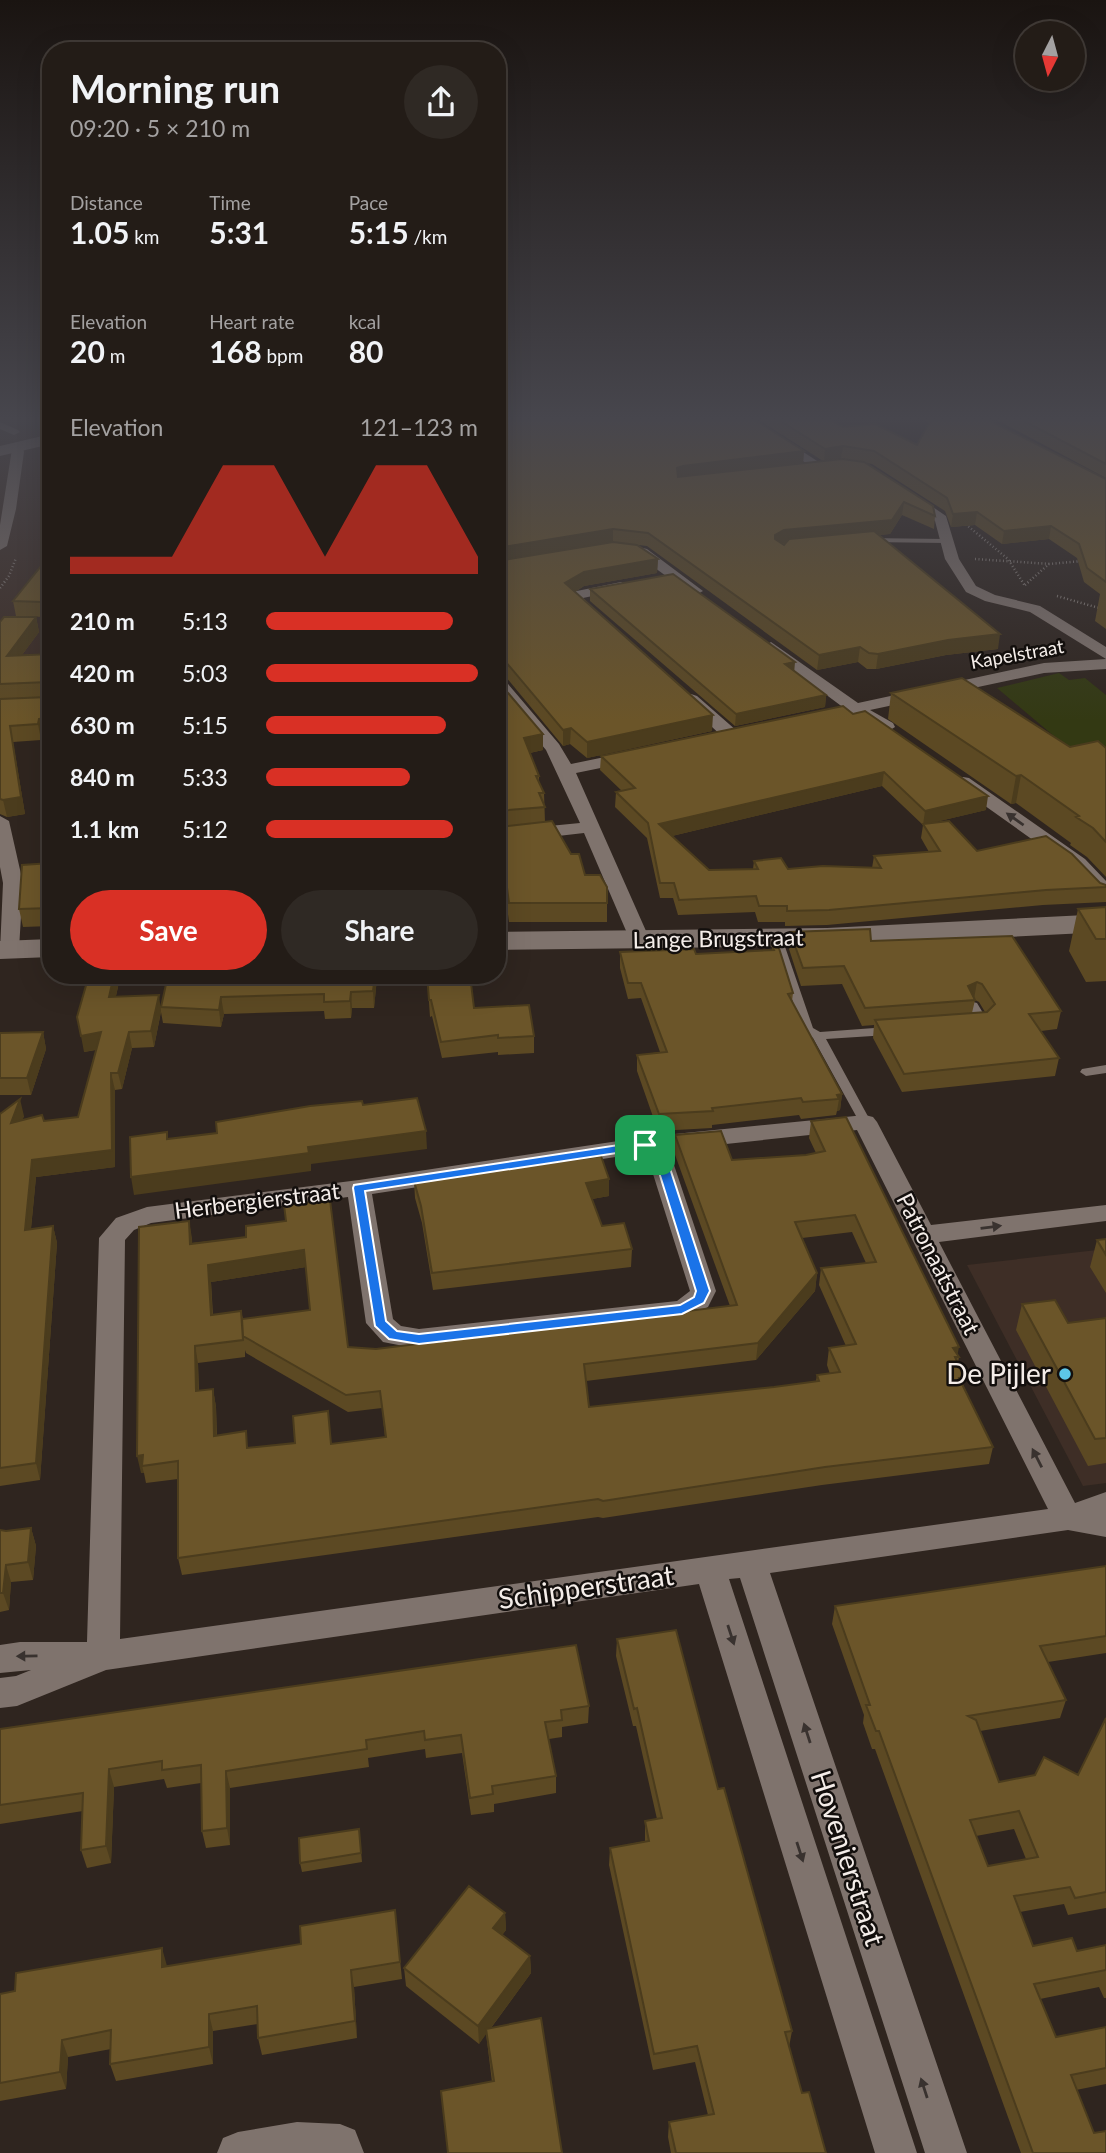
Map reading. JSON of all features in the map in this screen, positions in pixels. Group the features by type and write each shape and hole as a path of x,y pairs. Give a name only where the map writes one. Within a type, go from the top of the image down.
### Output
{"street":[{"path":"0,546 8,520"},
{"path":"941,520 952,559 966,584 977,593 1035,609 1106,654"},
{"path":"613,549 637,550 710,602"},
{"path":"608,628 575,598 584,593 676,577"},
{"path":"755,635 855,708 897,735"},
{"name":"Kapelstraat","path":"831,713 1044,668 1106,664"},
{"path":"680,690 738,733 706,740"},
{"path":"506,692 553,748 566,770 640,940"},
{"path":"566,770 643,754"},
{"path":"954,775 1078,863 1106,892"},
{"path":"0,821 13,883 4,950 42,948"},
{"path":"506,836 591,827"},
{"name":"Lange Brugstraat","path":"506,941 777,938 983,931 1106,923"},
{"name":"Herbergierstraat","path":"103,1656 111,1238 125,1224 147,1215 359,1188 645,1145 865,1122"},
{"name":"Patronaatstraat","path":"865,1122 1068,1518"},
{"path":"359,1188 380,1323 393,1335 419,1339 682,1310 699,1300 703,1291 658,1150 645,1145"},
{"path":"923,1235 1106,1213"},
{"name":"Schipperstraat","path":"0,1659 20,1656 103,1656 1068,1518 1106,1504"},
{"name":"Schipperstraat","path":"1068,1518 1106,1525"},
{"name":"Hovenierstraat","path":"751,1563 946,2153"},
{"name":"Hovenierstraat","path":"710,1570 896,2153"},
{"name":"Schipperstraat","path":"0,1693 17,1691 103,1656"},
{"path":"238,2153 297,2143 340,2145 343,2153"}],"lane":[{"path":"863,540 946,541"},
{"path":"777,938 808,1030 818,1036 865,1122"},
{"path":"970,1024 983,1023 973,1004"},
{"path":"818,1036 901,1030"},
{"path":"1086,1072 1106,1069"}],"path":[{"path":"961,520 1007,559 1026,584 1035,589"},
{"path":"952,559 1007,559 1051,564 1087,560"},
{"path":"1026,584 1051,564"},
{"path":"1046,593 1106,610"}],"shaded area":[{"path":"0,520 42,520 42,705 0,707"},
{"name":"De Pijler","path":"1106,1249 1106,1483 1083,1486 967,1265"}],"green space":[{"path":"1059,673 1069,680 1085,678 1106,695 1106,780 997,688"}],"building":[{"path":"506,520 887,520 784,530 775,535 775,539 784,545 789,539 874,531 1000,634 948,640 878,654 869,653 860,647 819,655 648,533 613,529 506,547"},
{"path":"989,520 1106,520 1106,582 1087,568 1079,544 1051,526 1004,531"},
{"path":"613,542 637,545 658,559 584,572 565,583 713,715 587,742 571,728 563,730 506,662 506,560"},
{"path":"42,564 42,602 13,601"},
{"path":"673,574 795,662 785,664 826,695 736,714 590,589"},
{"path":"4,617 36,617 7,656 42,654 42,682 0,684 0,622"},
{"path":"962,678 1070,747 1098,741 1106,748 1106,842 1093,828 1076,817 1079,816 1021,775 1016,776 891,693"},
{"path":"506,691 543,734 524,738 539,776 536,776 544,793 539,793 545,807 506,810"},
{"path":"42,697 42,719 39,719 38,724 10,726 21,797 3,800 0,799 0,699"},
{"path":"843,706 853,714 865,711 988,796 925,811 884,772 659,824 709,870 758,869 754,861 781,858 788,869 823,866 881,868 874,856 940,851 923,824 949,821 977,851 1046,836 1072,854 1106,887 829,910 787,911 787,906 759,906 756,896 679,900 674,883 660,883 648,823 616,792 635,788 601,756"},
{"path":"552,821 571,854 579,854 585,875 600,875 607,887 607,903 509,903 506,880 506,826"},
{"path":"42,864 42,908 19,909 22,865"},
{"path":"1106,907 1106,939 1096,939 1078,909"},
{"path":"870,929 871,941 1012,936 1061,1011 1029,1014 1059,1058 904,1074 875,1020 987,1012 995,1004 982,984 977,982 968,986 975,1000 865,1008 844,966 803,968 790,932"},
{"path":"772,945 778,945 793,993 788,994 842,1094 837,1095 839,1099 803,1102 801,1098 712,1108 713,1111 659,1114 637,1055 667,1052 641,983 628,983 620,952 694,949 696,954 774,950"},
{"path":"86,984 112,984 109,997 159,995 151,1031 129,1032 118,1073 111,1073 112,1150 32,1160 25,1230 53,1226 36,1463 0,1468 0,1114 20,1099 11,1123 42,1115 44,1121 78,1117 101,1032 81,1036 77,1017"},
{"path":"166,984 374,984 373,991 351,992 350,1001 324,1002 324,994 221,997 219,1010 161,1007"},
{"path":"428,984 471,984 474,1008 529,1005 534,1036 498,1038 498,1035 441,1042 429,1000"},
{"path":"43,1032 27,1078 0,1078 0,1033"},
{"path":"417,1098 426,1131 308,1147 309,1153 131,1177 130,1137 167,1132 167,1139 217,1133 216,1122 310,1106 362,1101 363,1105"},
{"path":"846,1117 959,1347 953,1348 959,1357 955,1357 964,1377 959,1378 993,1447 825,1467 603,1501 598,1499 178,1558 178,1461 142,1466 143,1455 137,1456 139,1227 189,1221 190,1244 246,1237 246,1226 286,1221 284,1205 330,1200 348,1347 376,1349 737,1305 675,1135 721,1131 732,1160 806,1155 825,1151 811,1121","holes":["855,1215 876,1262 821,1268 856,1344 829,1348 840,1372 817,1375 819,1381 589,1407 584,1364 758,1343 817,1273 795,1222","304,1250 310,1310 242,1319 243,1336 346,1395 380,1391 386,1437 331,1444 328,1411 293,1416 295,1443 247,1448 246,1431 214,1436 213,1389 196,1391 195,1346 243,1340 241,1311 211,1315 208,1265"]},
{"path":"601,1156 609,1179 586,1183 602,1226 624,1223 632,1249 432,1273 414,1181"},
{"path":"1106,1239 1106,1255 1097,1240"},
{"path":"1055,1300 1068,1323 1106,1318 1106,1438 1095,1439 1022,1304"},
{"path":"31,1528 28,1562 6,1565 3,1593 0,1593 0,1530"},
{"path":"1106,1566 1106,1636 1040,1646 1066,1700 968,1716 976,1720 999,1782 1035,1775 1044,1757 1078,1775 1106,1718 1106,1892 1075,1898 1070,1887 1014,1896 1033,1946 1072,1938 1077,1951 1106,1945 1106,1970 1034,1984 1056,2037 1106,2027 1106,2068 1071,2075 1094,2133 1106,2131 1106,2153 1033,2153 879,1731 876,1731 866,1705 870,1705 835,1606","holes":["1019,1811 1038,1857 988,1866 970,1820"]},
{"path":"676,1630 718,1789 724,1788 792,2031 785,2032 802,2093 809,2092 826,2153 676,2153 669,2122 714,2114 697,2046 654,2054 610,1848 649,1841 645,1821 662,1818 637,1708 634,1709 617,1639"},
{"path":"576,1645 589,1706 561,1710 562,1720 545,1722 556,1776 492,1786 493,1794 470,1798 461,1735 425,1740 424,1731 366,1740 367,1749 226,1771 227,1828 202,1831 201,1765 162,1770 162,1761 109,1769 106,1846 81,1850 83,1793 0,1805 0,1729"},
{"path":"359,1829 361,1853 300,1863 299,1838"},
{"path":"469,1886 505,1913 493,1928 530,1956 478,2026 404,1968"},
{"path":"395,1910 400,1962 351,1970 355,2021 258,2038 257,2006 209,2014 209,2047 110,2064 111,2030 62,2040 60,2072 0,2083 0,1994 15,1991 16,1973 162,1948 162,1967 301,1944 300,1926"},
{"path":"541,2018 562,2153 448,2153 441,2091 494,2081 486,2029"}],"place":[{"name":"De Pijler","path":"1065,1374"}],"route":[{"path":"645,1145 658,1150 703,1291 699,1300 682,1310 419,1339 393,1335 380,1323 359,1188 645,1145"}]}
